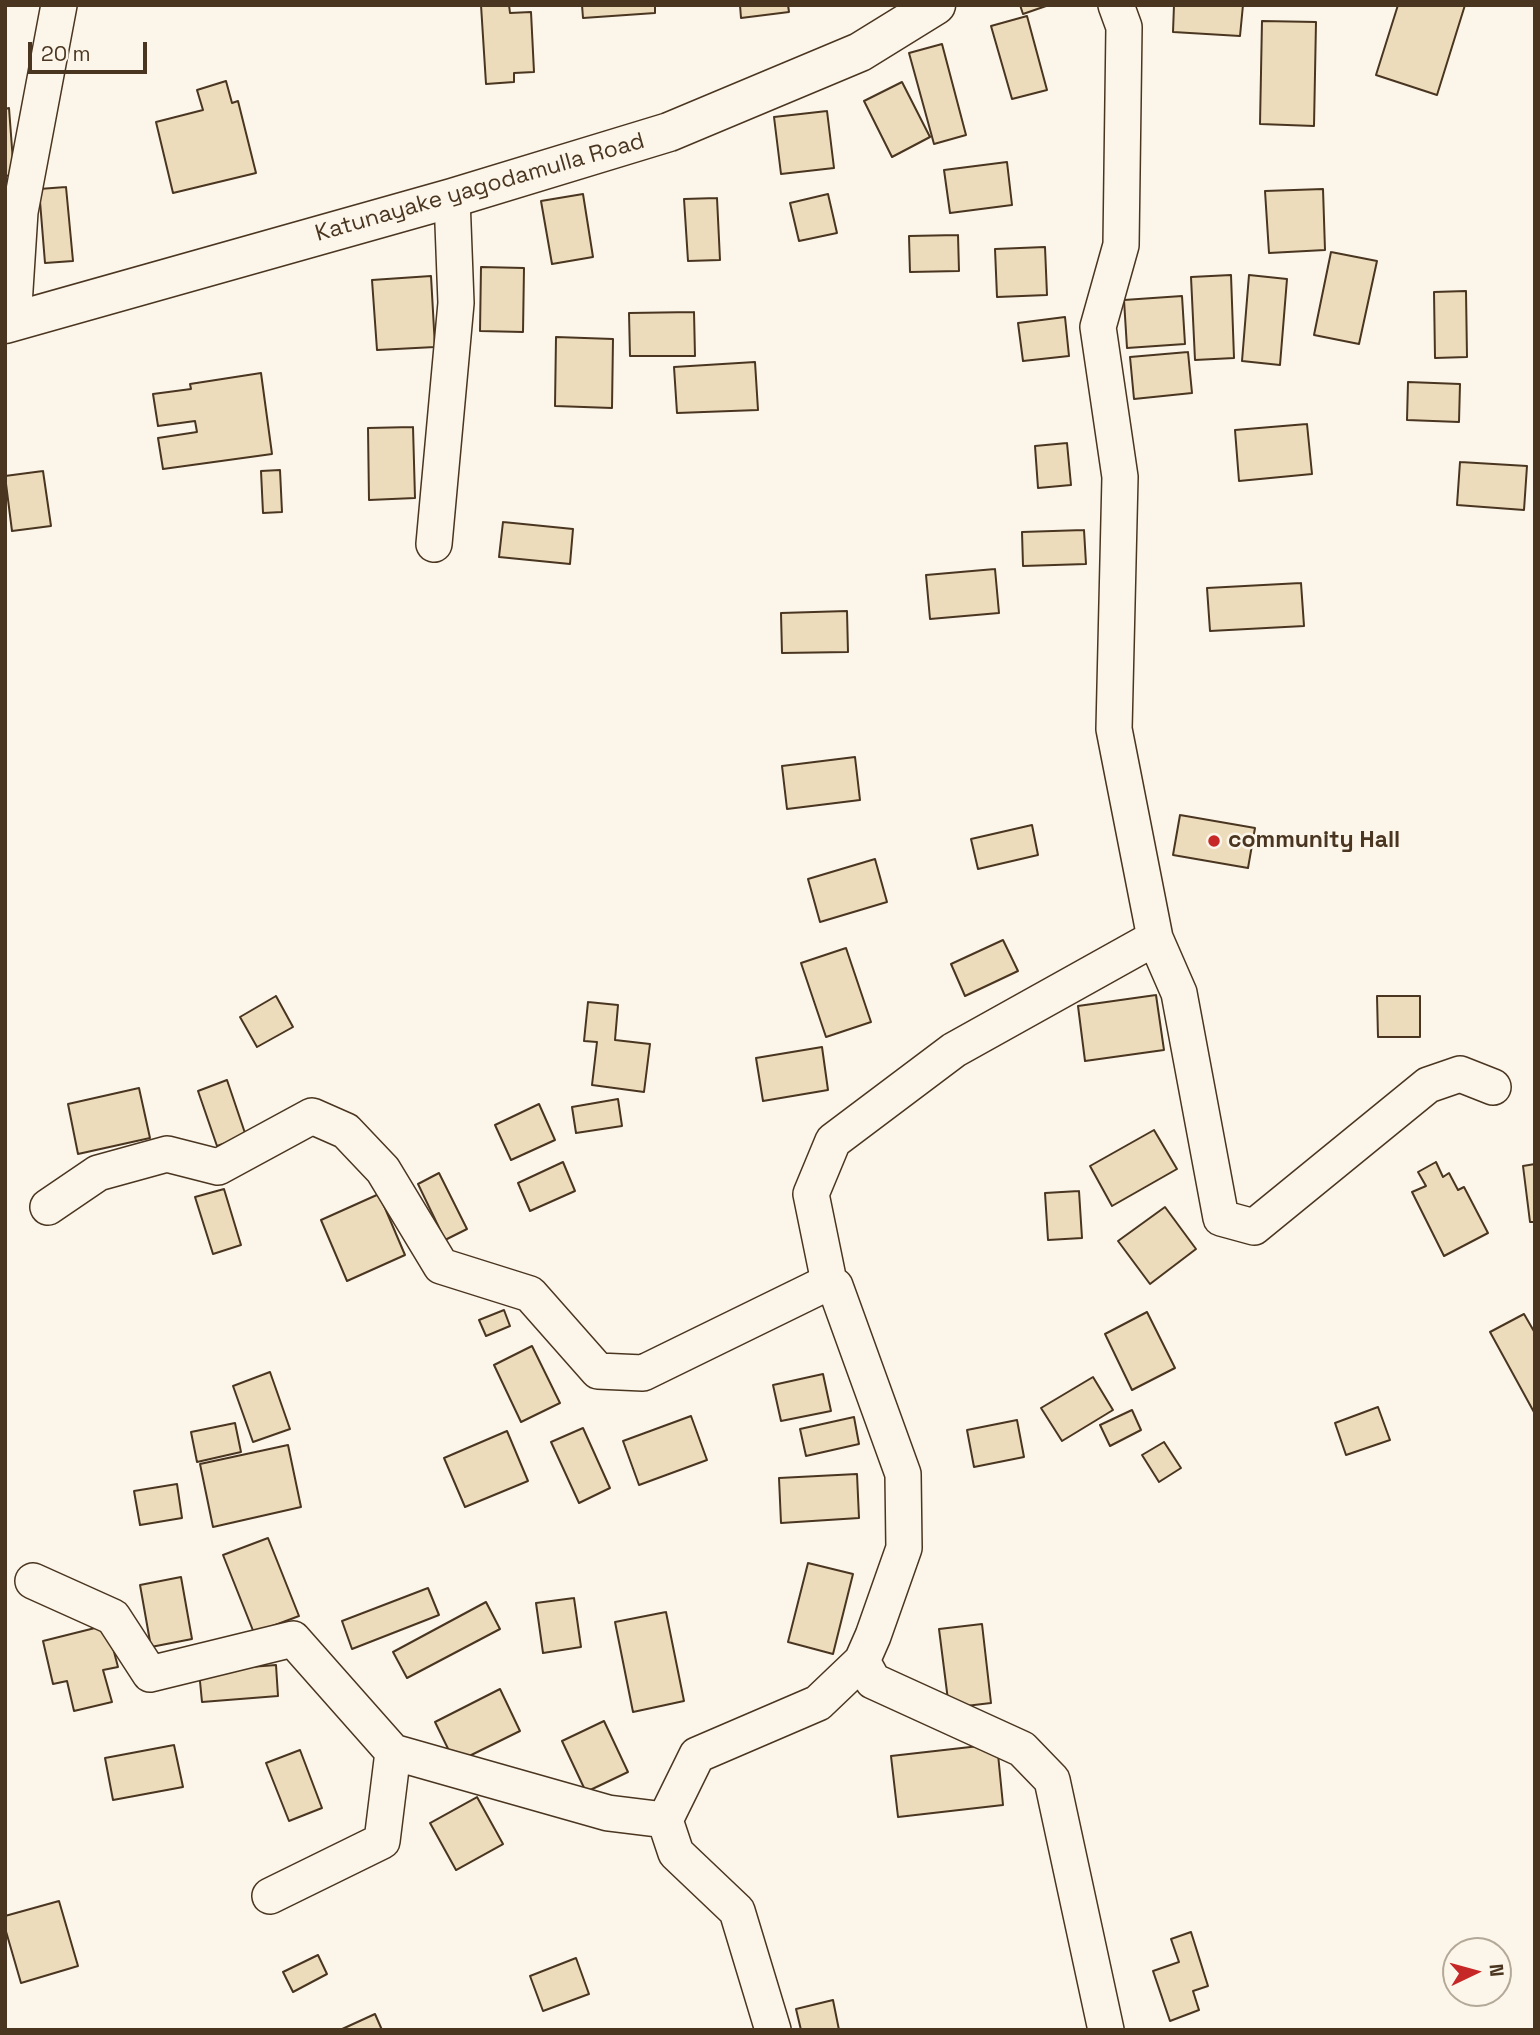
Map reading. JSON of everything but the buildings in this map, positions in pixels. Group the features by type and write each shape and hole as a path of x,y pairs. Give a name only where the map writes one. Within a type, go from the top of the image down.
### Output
{"main road":[{"name":"Katunayake yagodamulla Road","path":"9,323 452,198 669,132 860,52 936,5"}],"street":[{"path":"9,323 20,212 59,5"},
{"path":"1116,5 1124,27 1121,245 1098,327 1120,477 1114,729 1155,938 1179,993 1222,1218 1254,1227 1428,1085 1460,1074 1493,1087"},
{"path":"435,544 456,303 452,198"},
{"path":"829,1283 811,1194 833,1141 954,1050 1155,938"},
{"path":"48,1207 98,1173 167,1154 218,1167 312,1116 346,1131 383,1170 441,1266 530,1294 598,1371 643,1373 829,1283"},
{"path":"773,2030 737,1911 676,1853 664,1820 697,1755 818,1703 862,1661 904,1548 903,1474 835,1286 829,1283"},
{"path":"33,1581 113,1618 150,1674 293,1639 393,1752 608,1813 664,1820"},
{"path":"862,1661 873,1681 1022,1749 1052,1780 1106,2030"},
{"path":"270,1896 382,1841 393,1752"}],"place":[{"name":"community Hall","path":"1214,841"}]}
